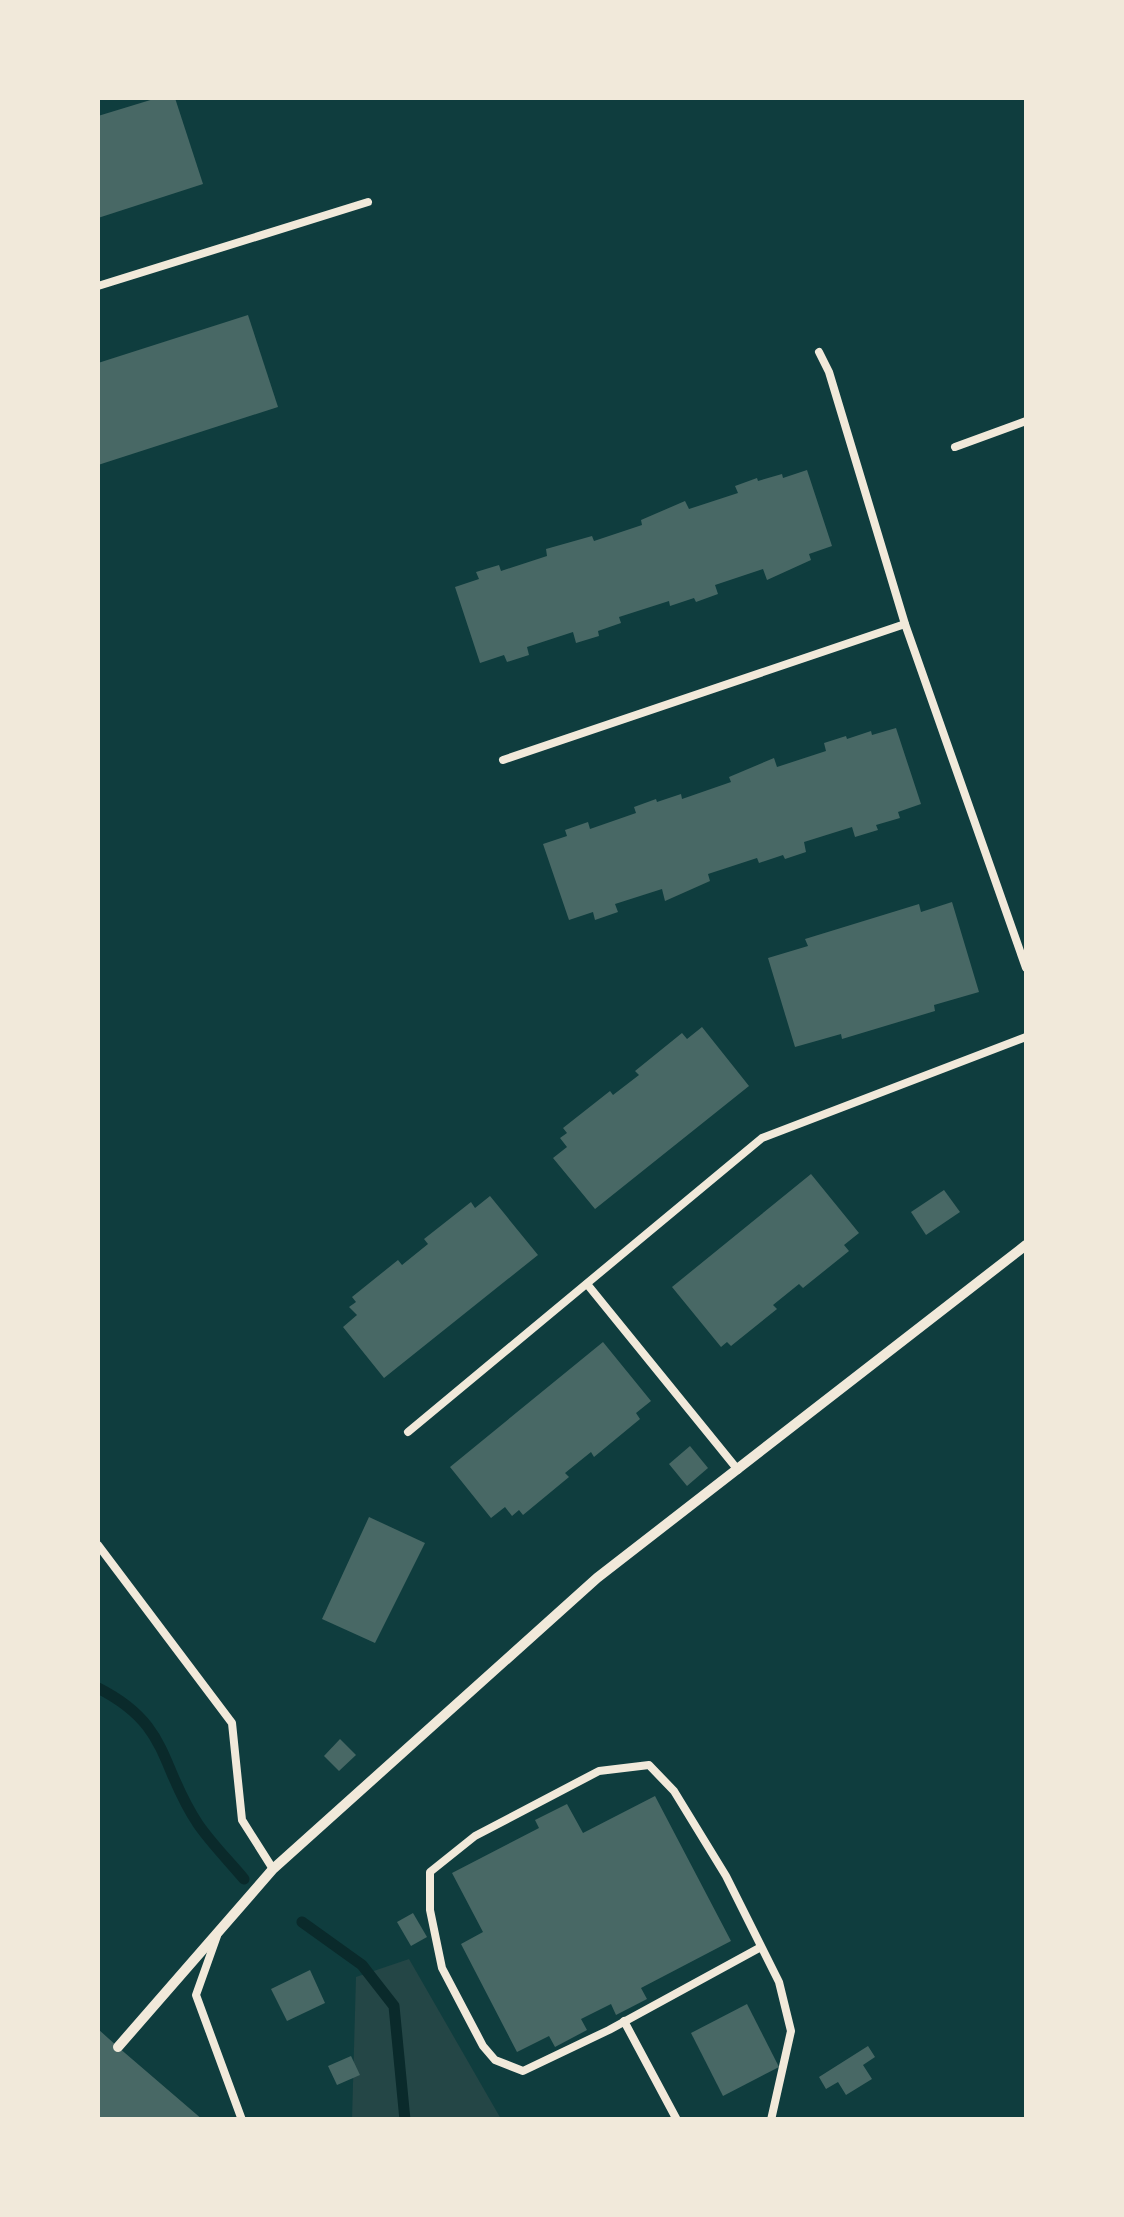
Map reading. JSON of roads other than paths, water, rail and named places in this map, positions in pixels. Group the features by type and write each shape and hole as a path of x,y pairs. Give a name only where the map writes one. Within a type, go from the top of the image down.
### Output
{"street":[{"path":"118,2047 273,1868 597,1578 1026,1245"}],"lane":[{"path":"98,286 368,202"},
{"path":"818,352 830,372 905,624 1026,968"},
{"path":"955,448 1026,421"},
{"path":"504,760 905,624"},
{"path":"408,1432 762,1138 1026,1036"},
{"path":"587,1284 738,1470"},
{"path":"98,1545 232,1724 242,1820 273,1868"},
{"path":"761,1947 523,2072 495,2060 483,2046 442,1968 430,1910 430,1872 475,1836 599,1770 649,1765 674,1791 726,1876 779,1982 791,2031 772,2120"},
{"path":"221,1925 196,1995 242,2120"},
{"path":"624,2021 676,2120"}],"waterway":[{"path":"98,1688 122,1702 151,1732 198,1824 244,1879"},
{"path":"302,1922 362,1965 394,2006 405,2120"}]}
